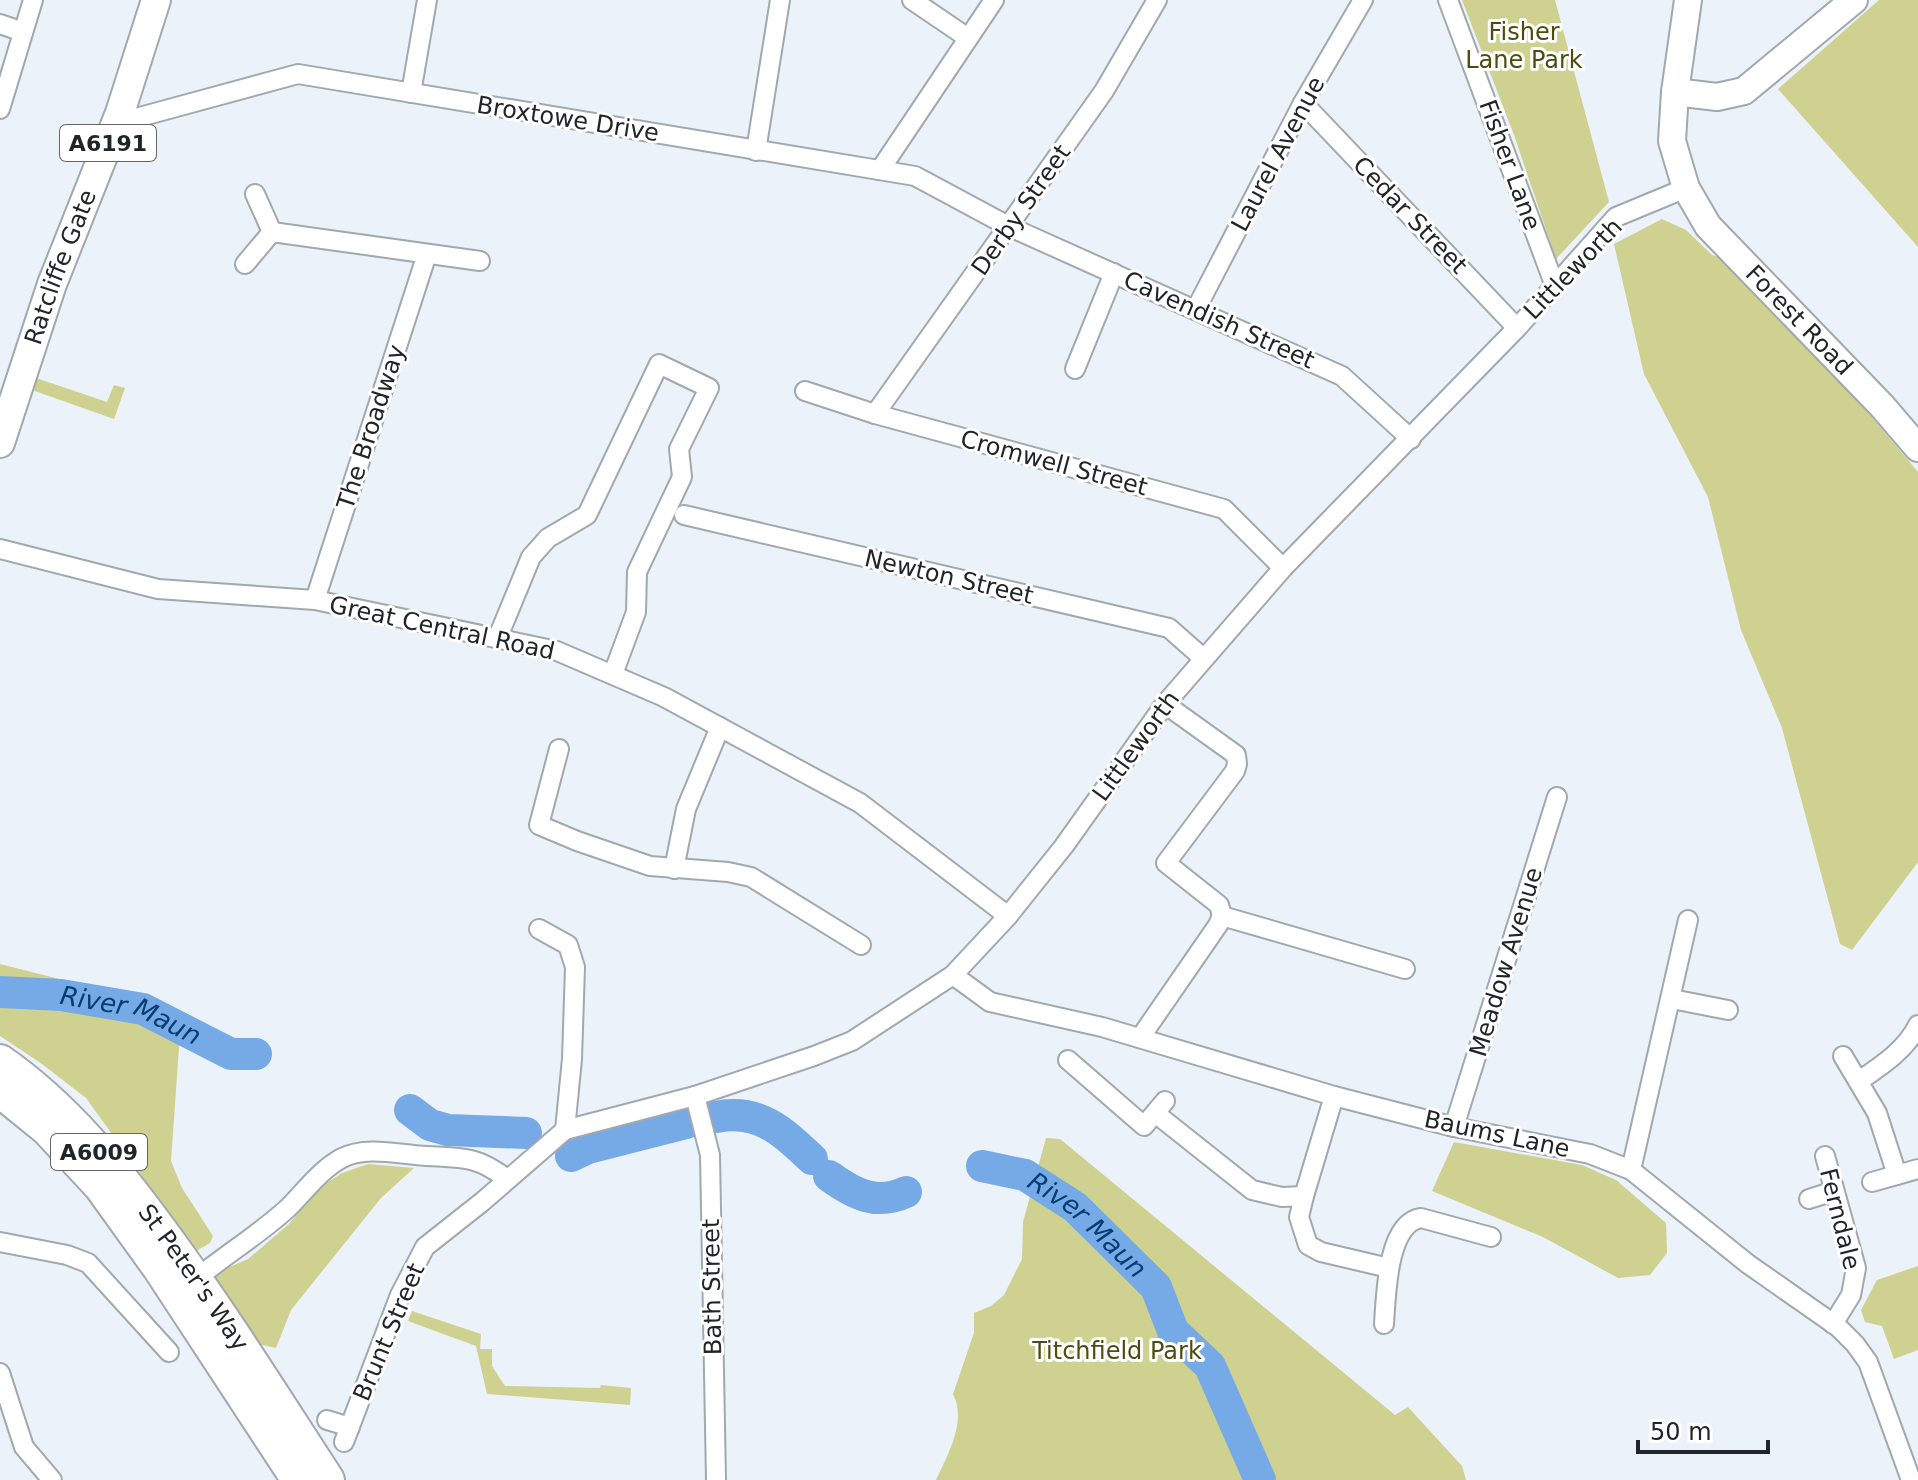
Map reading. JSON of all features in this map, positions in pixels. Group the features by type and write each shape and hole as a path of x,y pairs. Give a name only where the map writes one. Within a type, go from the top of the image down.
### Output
{"highway":[{"name":"St Peter's Way","path":"0,1061 73,1122 130,1188 224,1320 328,1480"},
{"name":"St Peter's Way","path":"0,1091 47,1129 100,1186 159,1268 298,1480"}],"main road":[{"name":"Ratcliffe Gate","path":"0,443 52,284 120,113 156,0"},
{"name":"Forest Road","path":"1688,0 1675,92 1672,141 1686,188 1708,226 1882,406 1918,448"},
{"path":"1675,92 1717,97 1744,91 1854,0"}],"street":[{"path":"0,109 33,0"},
{"path":"411,93 427,0"},
{"path":"756,151 780,0"},
{"path":"912,0 968,38"},
{"path":"880,170 994,0"},
{"name":"Derby Street","path":"875,414 1104,91 1157,0"},
{"name":"Laurel Avenue","path":"1196,309 1303,103 1363,0"},
{"name":"Fisher Lane","path":"1448,0 1555,286"},
{"path":"0,24 23,32"},
{"name":"Broxtowe Drive","path":"120,113 136,118 298,74 915,176 1010,227"},
{"name":"Cedar Street","path":"1303,103 1517,328"},
{"name":"Littleworth","path":"507,1179 565,1130 695,1096 852,1041 953,975 1008,916 1064,846 1165,704 1283,568 1517,328 1616,217 1686,188"},
{"path":"255,194 272,232"},
{"name":"Cavendish Street","path":"1010,227 1342,376 1411,439"},
{"path":"272,232 480,261"},
{"path":"245,264 272,232"},
{"name":"The Broadway","path":"315,600 427,254"},
{"path":"1075,369 1114,273"},
{"path":"498,637 531,557 548,538 587,515 659,364 709,388 679,449 682,477 637,572 636,612 613,674"},
{"name":"Cromwell Street","path":"805,391 875,414 1224,509 1283,568"},
{"name":"Newton Street","path":"684,515 1169,628 1203,658"},
{"name":"Great Central Road","path":"0,549 158,589 315,600 557,651 664,697 860,803 1008,916"},
{"path":"1140,1038 1222,916 1219,905 1178,876 1166,863 1235,771 1237,764 1236,755 1165,704"},
{"path":"674,869 686,809 720,727"},
{"path":"559,749 539,825 650,866 728,872 751,877 861,945"},
{"name":"Meadow Avenue","path":"1454,1127 1557,797"},
{"path":"1222,916 1405,969"},
{"path":"1631,1170 1688,920"},
{"path":"539,929 568,945 575,967 572,1059 565,1130"},
{"name":"Baums Lane","path":"953,975 990,1002 1102,1027 1334,1096 1454,1127 1590,1154 1631,1170 1748,1264 1833,1324 1855,1344 1868,1362 1911,1480"},
{"path":"1672,999 1728,1010"},
{"path":"1859,1081 1886,1063 1913,1036 1918,1025"},
{"path":"1843,1056 1877,1113 1897,1175"},
{"path":"1068,1060 1144,1126 1160,1107 1252,1190 1282,1197 1304,1196"},
{"name":"Bath Street","path":"695,1096 710,1155 716,1480"},
{"path":"1334,1096 1299,1217 1308,1245 1321,1252 1389,1268"},
{"path":"210,1268 268,1225 309,1184 343,1158 381,1152 467,1158 486,1162 507,1179"},
{"name":"Ferndale","path":"1825,1156 1856,1268 1851,1295 1833,1324"},
{"path":"1872,1182 1918,1169"},
{"name":"Brunt Street","path":"327,1420 347,1435 400,1295 425,1247 507,1179"},
{"path":"1809,1199 1834,1191"},
{"path":"1384,1324 1389,1268 1404,1228 1411,1219 1421,1218 1491,1237"},
{"path":"0,1242 67,1255 88,1263 169,1352"},
{"path":"0,1373 24,1447 52,1480"}],"green space":[{"name":"Fisher Lane Park","path":"1462,0 1555,0 1609,202 1556,259 1514,135"},
{"path":"1879,0 1918,0 1918,247 1778,89"},
{"path":"1662,219 1686,230 1712,255 1723,258 1870,415 1918,472 1918,862 1852,950 1840,944 1782,728 1741,630 1708,497 1644,374 1614,244"},
{"path":"36,378 107,402 114,385 125,388 114,419 32,390"},
{"path":"0,964 150,1002 181,1019 171,1161 182,1188 213,1236 210,1243 196,1251 86,1098 0,1036"},
{"name":"Titchfield Park","path":"1046,1138 1060,1139 1395,1415 1408,1407 1462,1466 1466,1480 936,1480 957,1426 957,1404 953,1394 974,1333 974,1313 991,1306 1004,1295 1022,1259 1023,1222"},
{"path":"1454,1142 1582,1165 1616,1180 1666,1223 1667,1253 1650,1275 1618,1278 1543,1237 1432,1191"},
{"path":"368,1164 414,1168 381,1198 291,1310 276,1348 258,1344 211,1275 248,1259 289,1224 319,1188 342,1173"},
{"path":"1918,1266 1918,1350 1894,1359 1882,1326 1865,1322 1861,1310 1877,1280"},
{"path":"412,1311 481,1334 480,1349 492,1349 492,1366 505,1386 600,1388 601,1385 631,1388 630,1405 487,1394 476,1346 408,1321"}],"waterway":[{"name":"River Maun","path":"0,992 61,995 143,1009 231,1054 256,1054"},
{"name":"River Maun","path":"410,1110 430,1125 448,1130 526,1133"},
{"name":"River Maun","path":"716,1117 731,1115 758,1119 780,1131 812,1159"},
{"name":"River Maun","path":"571,1156 588,1148 686,1123"},
{"name":"River Maun","path":"982,1166 1025,1175 1075,1207 1156,1287 1173,1331 1210,1366 1260,1480"},
{"name":"River Maun","path":"829,1176 856,1193 875,1198 906,1192"}]}
